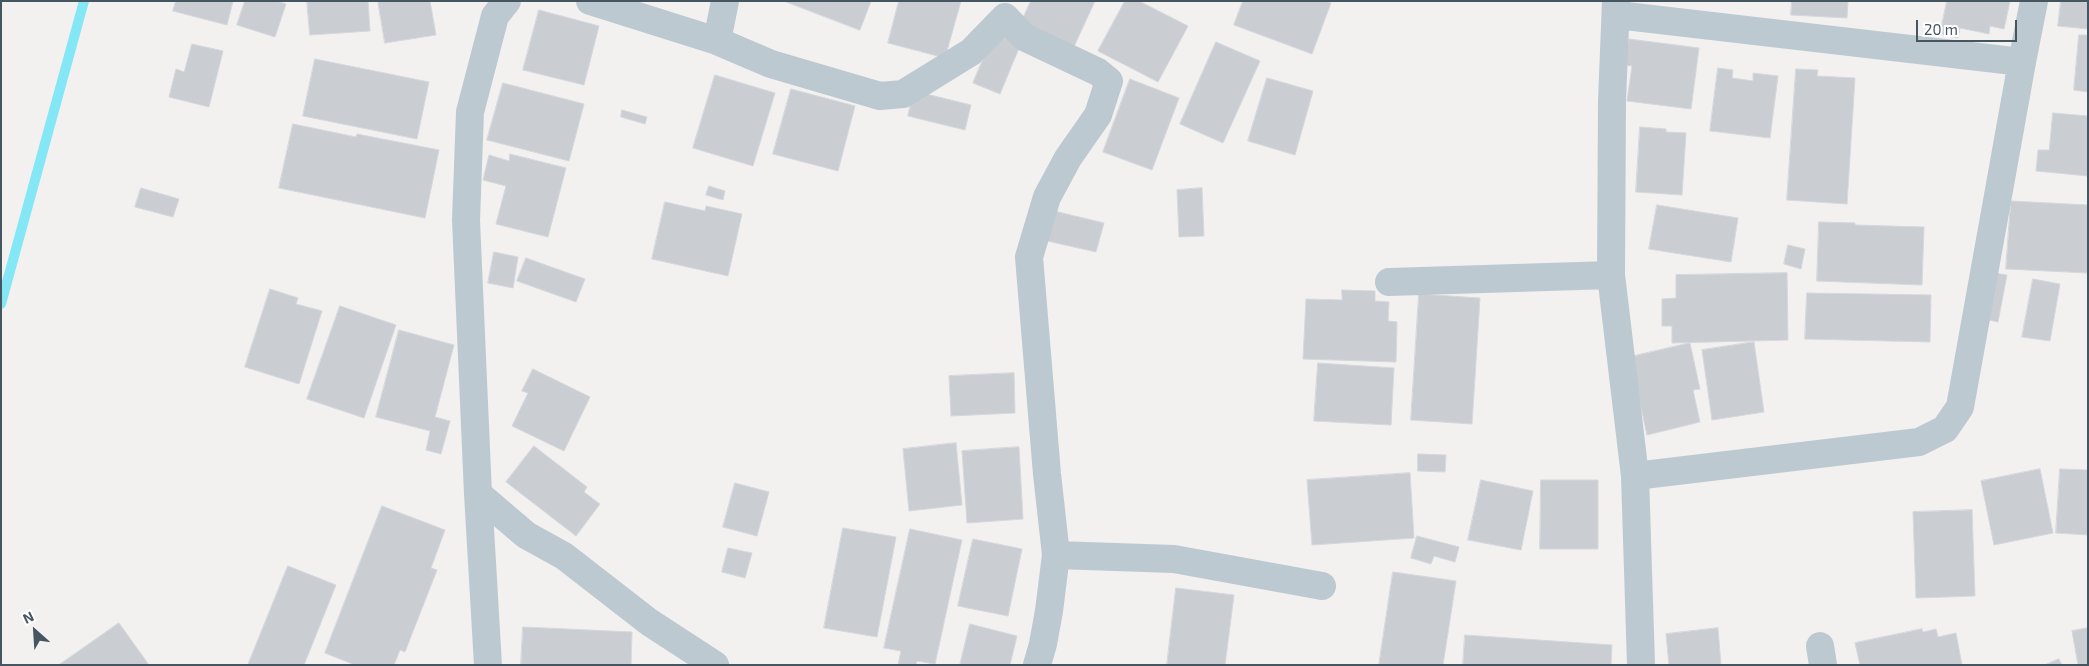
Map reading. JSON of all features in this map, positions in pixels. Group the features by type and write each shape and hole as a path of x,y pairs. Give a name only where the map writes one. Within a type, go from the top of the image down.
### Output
{"street":[{"path":"488,665 478,494 466,220 470,112 495,16 507,1"},
{"path":"590,1 717,41 771,64 880,96 903,94 971,52 1010,9 1024,37 1098,72 1109,81 1098,116 1068,158 1047,197 1029,257 1047,474 1056,555 1050,611 1043,644 1036,665"},
{"path":"717,41 725,1"},
{"path":"1635,476 1919,442 1945,429 1960,407 2034,1"},
{"path":"1641,665 1635,476 1611,274 1612,101 1617,8 2022,62"},
{"path":"1388,282 1611,274"},
{"path":"478,494 526,535 564,556 649,622 715,665"},
{"path":"1056,555 1174,559 1322,586"}],"building":[{"path":"176,1 233,1 227,25 173,11"},
{"path":"245,1 276,1 286,4 275,37 237,25"},
{"path":"307,1 368,1 370,31 310,35"},
{"path":"378,1 430,1 436,35 385,43"},
{"path":"784,1 871,1 860,30"},
{"path":"899,1 961,1 945,58 888,43"},
{"path":"1031,1 1095,1 1072,51 1019,27"},
{"path":"1125,1 1139,1 1188,26 1158,82 1098,51"},
{"path":"1243,1 1326,1 1331,3 1312,54 1234,25"},
{"path":"1792,1 1848,1 1847,18 1791,15"},
{"path":"1947,1 2010,1 2004,29 1990,26 1989,34 1960,28 1958,38 1940,34"},
{"path":"2061,1 2088,2 2088,29 2058,26"},
{"path":"539,10 599,26 584,85 523,70"},
{"path":"996,29 1022,41 1000,94 973,83"},
{"path":"2079,35 2088,35 2088,92 2074,90"},
{"path":"1629,39 1699,48 1691,109 1627,101 1632,66 1625,65"},
{"path":"1216,42 1260,61 1223,143 1180,124"},
{"path":"192,44 223,51 209,107 169,97 176,69 184,72"},
{"path":"315,59 429,82 417,139 303,116"},
{"path":"1718,68 1733,70 1732,78 1753,81 1753,73 1778,76 1770,138 1710,131"},
{"path":"1796,69 1818,70 1817,76 1855,78 1847,204 1787,200"},
{"path":"715,75 775,93 753,166 693,148"},
{"path":"1267,78 1313,91 1295,155 1248,141"},
{"path":"1130,79 1179,98 1152,170 1103,152"},
{"path":"503,83 584,104 569,161 487,140"},
{"path":"791,89 855,106 838,171 773,154"},
{"path":"914,91 971,105 965,130 908,116"},
{"path":"622,110 647,117 645,124 621,117"},
{"path":"2053,113 2088,116 2088,176 2036,171 2038,150 2049,150"},
{"path":"293,124 356,137 357,134 439,150 425,218 279,188"},
{"path":"1640,127 1666,129 1666,132 1686,133 1682,195 1636,192"},
{"path":"510,154 566,168 548,237 496,224 506,186 483,180 489,155 509,161"},
{"path":"709,186 725,191 723,200 706,195"},
{"path":"141,188 179,199 173,217 135,207"},
{"path":"1202,188 1204,236 1179,237 1177,190"},
{"path":"2011,201 2088,205 2088,273 2006,269"},
{"path":"665,202 705,211 706,206 742,214 728,276 652,259"},
{"path":"1657,205 1738,218 1731,262 1649,249"},
{"path":"1050,210 1104,223 1096,252 1043,240"},
{"path":"1819,222 1924,227 1922,285 1817,281"},
{"path":"1788,245 1805,249 1801,269 1784,264"},
{"path":"494,252 518,257 513,288 488,283"},
{"path":"526,258 585,279 576,302 517,281"},
{"path":"1787,273 1788,340 1672,343 1672,326 1662,326 1662,299 1676,298 1676,275"},
{"path":"1994,273 2007,275 1998,322 1985,319"},
{"path":"2033,279 2060,284 2050,341 2022,337"},
{"path":"270,289 298,298 296,304 322,311 299,384 245,367"},
{"path":"1342,290 1375,291 1375,301 1389,302 1388,321 1397,322 1396,362 1303,359 1306,299 1342,300"},
{"path":"1807,293 1931,295 1930,342 1805,339"},
{"path":"1419,294 1480,298 1472,424 1411,420"},
{"path":"340,306 396,325 364,418 307,399"},
{"path":"399,330 454,345 435,417 450,421 441,454 426,450 430,431 376,417"},
{"path":"1754,342 1764,412 1712,420 1702,350"},
{"path":"1690,343 1700,389 1693,390 1700,422 1647,435 1630,357"},
{"path":"1318,363 1394,368 1391,425 1314,421"},
{"path":"533,369 590,397 564,451 512,426 528,393 522,391"},
{"path":"1014,373 1015,413 951,416 949,376"},
{"path":"956,443 962,505 909,511 903,449"},
{"path":"534,446 587,487 584,492 600,504 576,536 506,482"},
{"path":"1019,447 1023,519 967,523 962,451"},
{"path":"1418,454 1446,455 1445,472 1418,471"},
{"path":"2040,469 2053,533 1994,545 1981,481"},
{"path":"2060,469 2088,470 2088,535 2056,533"},
{"path":"1410,473 1414,538 1312,545 1307,480"},
{"path":"1481,480 1533,491 1521,550 1468,540"},
{"path":"1541,480 1598,480 1598,549 1540,549"},
{"path":"735,483 769,492 757,536 723,527"},
{"path":"382,506 445,530 431,568 437,570 405,652 400,650 394,665 355,665 325,653"},
{"path":"1972,510 1975,596 1916,598 1913,512"},
{"path":"843,528 896,537 877,637 824,628"},
{"path":"910,529 962,540 935,664 917,661 916,665 898,665 901,651 884,648"},
{"path":"1417,536 1459,547 1455,562 1434,556 1431,564 1411,558"},
{"path":"973,539 1022,549 1008,616 958,606"},
{"path":"728,548 752,553 745,578 722,572"},
{"path":"288,566 336,585 304,665 248,665"},
{"path":"1393,572 1456,581 1443,665 1379,665"},
{"path":"1176,588 1234,595 1225,665 1167,665"},
{"path":"119,623 149,665 59,665"},
{"path":"970,624 1017,636 1010,665 960,665"},
{"path":"523,627 632,632 631,665 521,665"},
{"path":"1718,628 1721,665 1669,665 1666,634"},
{"path":"2088,628 2088,665 2078,665 2072,631"},
{"path":"1922,629 1923,632 1936,629 1938,637 1956,633 1962,665 1860,665 1855,643"},
{"path":"1465,635 1612,645 1611,665 1463,665"},
{"path":"2059,659 2062,665 2045,665"}],"waterway":[{"path":"1,304 84,1"}]}
